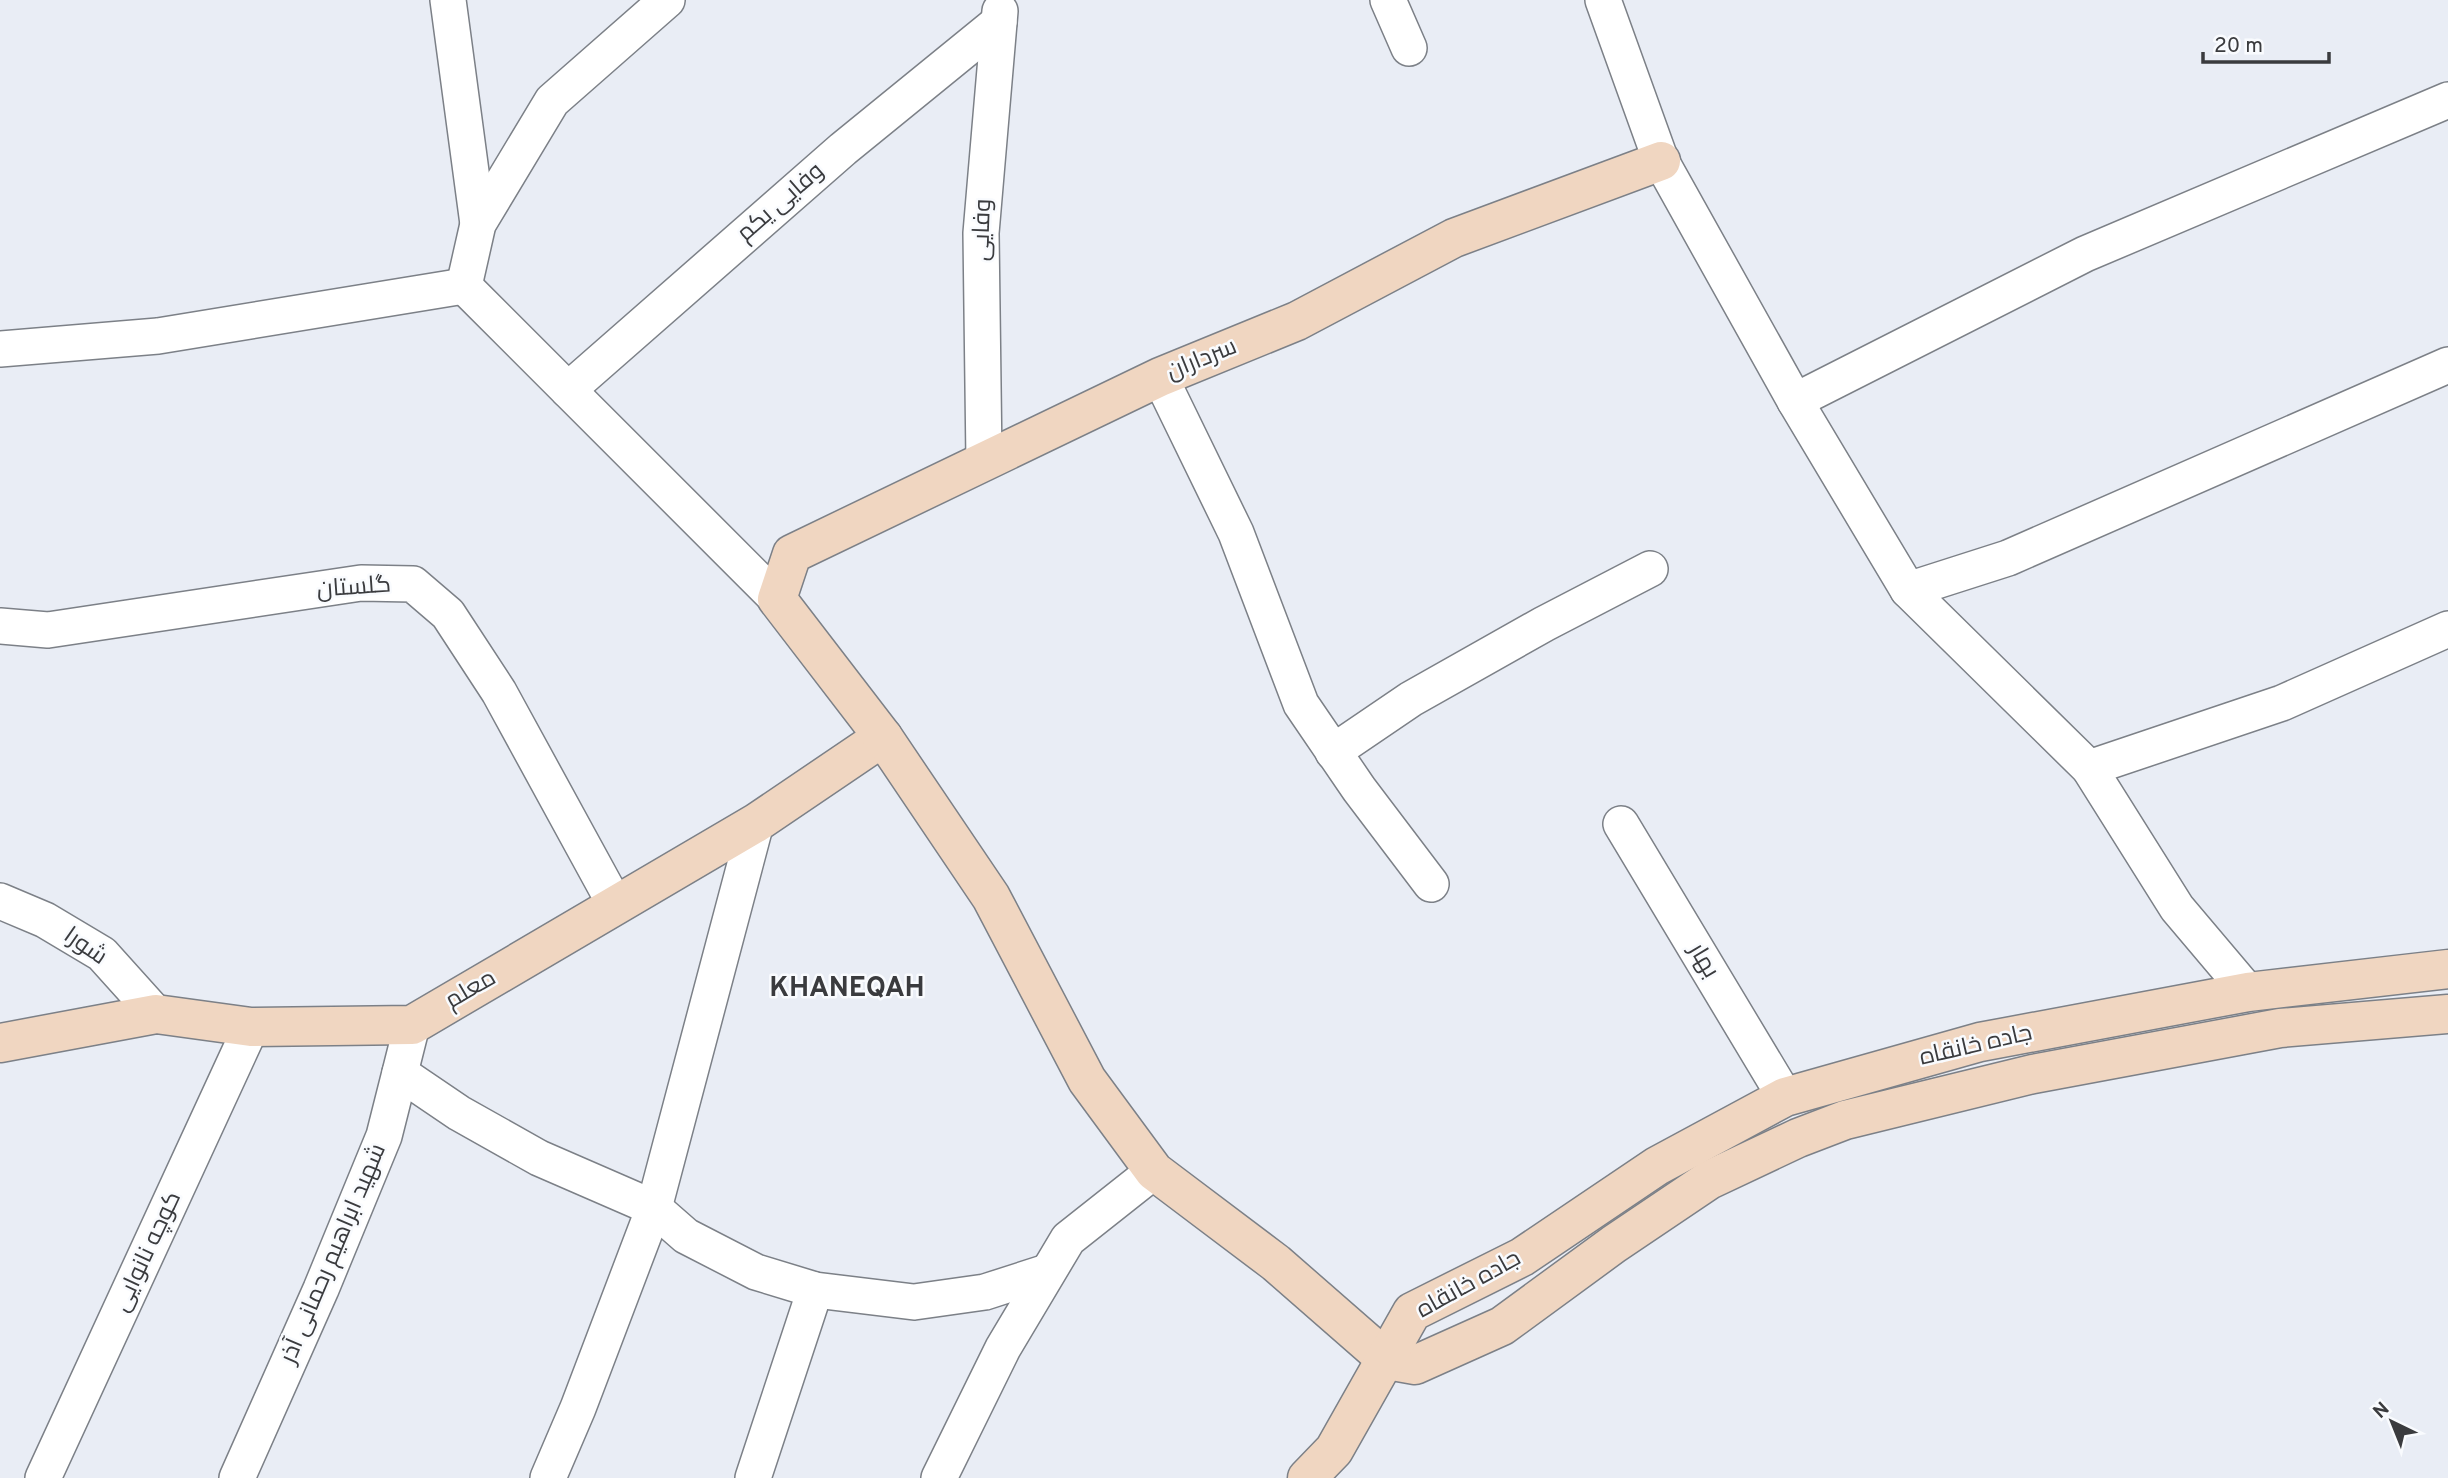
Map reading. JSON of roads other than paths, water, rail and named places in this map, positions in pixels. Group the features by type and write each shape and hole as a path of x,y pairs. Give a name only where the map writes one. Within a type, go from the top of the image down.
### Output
{"street":[{"path":"448,0 478,224"},
{"path":"464,286 478,224 552,100 667,0"},
{"path":"1388,0 1409,48"},
{"path":"1603,0 1661,161 1795,401 1908,590 2088,768 2177,908 2248,992"},
{"name":"وفایی یکم","path":"568,390 1000,11"},
{"name":"وفایی","path":"984,461 981,233 1000,11"},
{"path":"1795,401 2085,254 2448,100"},
{"name":"سرداران","path":"777,599 792,554 1160,377 1297,321 1454,238 1661,161"},
{"path":"464,286 777,599 883,737 991,897 1087,1080 1154,1171 1276,1263 1387,1360 1334,1450 1307,1478"},
{"path":"0,349 158,336 464,286"},
{"path":"1908,590 2008,558 2448,365"},
{"path":"1160,377 1236,533 1301,704 1333,752 1431,884"},
{"path":"1333,752 1411,699 1544,624 1650,569"},
{"name":"گلستان","path":"0,626 48,630 361,583 413,584 448,614 499,692 616,905"},
{"path":"2088,768 2282,703 2448,629"},
{"name":"معلم","path":"0,1044 156,1014 251,1027 412,1025 756,823 883,737"},
{"path":"548,1478 578,1408 654,1208 756,823"},
{"name":"بهار","path":"1621,824 1785,1097"},
{"name":"شورا","path":"0,901 45,920 102,954 156,1014"},
{"name":"جاده خانقاه","path":"2448,968 2248,992 1980,1042 1785,1097 1657,1166 1522,1257 1412,1312 1387,1360 1415,1364 1502,1326 1614,1244 1709,1180 1798,1138 1845,1120 2033,1074 2280,1028 2448,1014"},
{"name":"شهید ابراهیم رحمانی آذر","path":"237,1478 321,1289 384,1136 412,1025"},
{"name":"کوچه نانوایی","path":"43,1478 251,1027"},
{"path":"400,1073 459,1114 538,1158 654,1208 686,1236 756,1272 815,1290 914,1302 985,1292 1047,1272"},
{"path":"939,1478 1003,1348 1068,1238 1154,1171"},
{"path":"753,1478 815,1290"}],"district":[{"name":"KHANEQAH","path":"847,989"}]}
